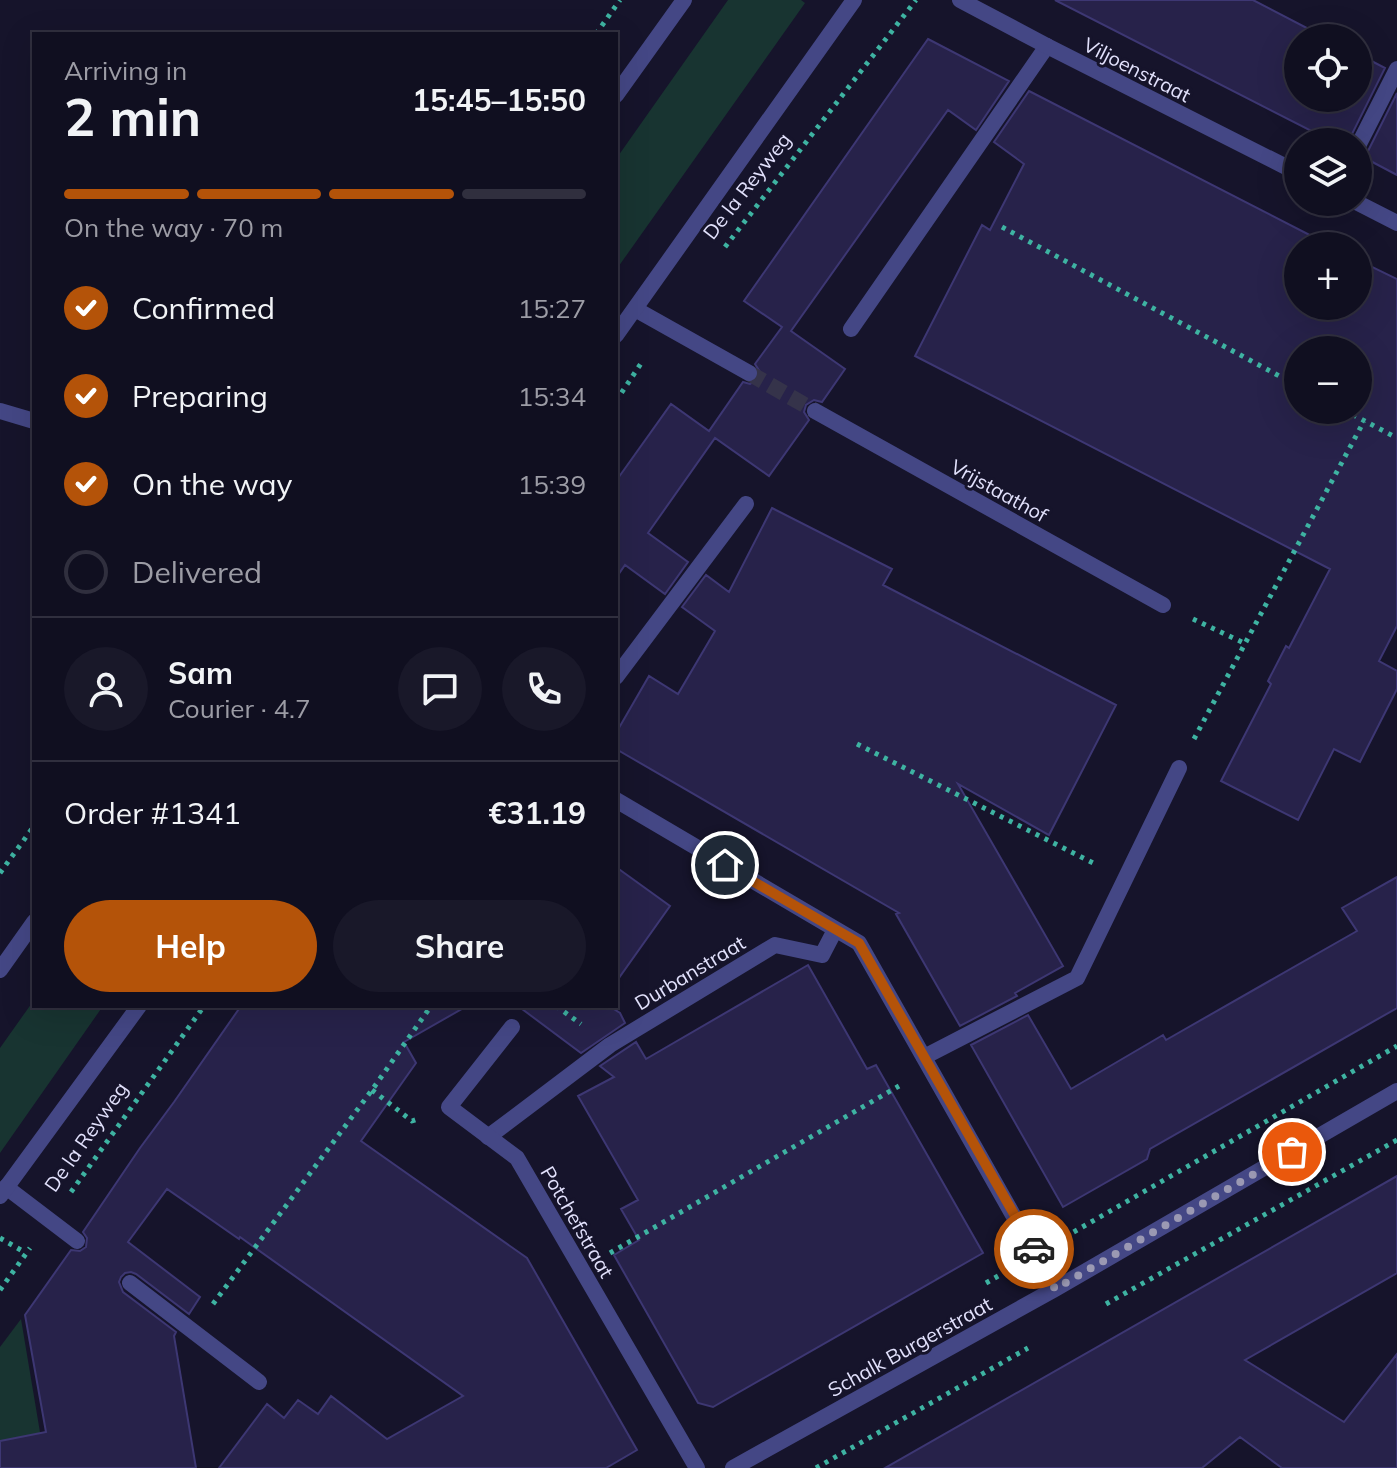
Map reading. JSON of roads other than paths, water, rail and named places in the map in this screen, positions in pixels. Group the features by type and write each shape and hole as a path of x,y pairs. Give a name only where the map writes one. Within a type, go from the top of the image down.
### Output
{"street":[{"path":"618,92 684,0"},
{"name":"De la Reyweg","path":"618,332 854,0"},
{"name":"Viljoenstraat","path":"960,0 1284,166"},
{"path":"851,329 1047,46"},
{"path":"1367,128 1397,69"},
{"path":"1372,210 1397,223"},
{"path":"635,309 749,373"},
{"path":"0,411 32,420"},
{"name":"Vrijstaathof","path":"815,411 1163,605"},
{"path":"618,674 746,504"},
{"path":"924,1057 1077,978 1179,768"},
{"path":"618,801 859,943 1055,1289"},
{"path":"0,970 32,925"},
{"name":"Durbanstraat","path":"488,1137 610,1045 775,945 822,955 835,930"},
{"name":"De la Reyweg","path":"3,1191 138,1008"},
{"name":"Potchefstraat","path":"512,1027 449,1107 517,1158 697,1468"},
{"name":"Schalk Burgerstraat","path":"733,1468 1055,1289 1397,1091"},
{"path":"3,1191 77,1241"},
{"path":"130,1283 259,1382"}],"tunnel":[{"path":"749,373 815,411"}]}
